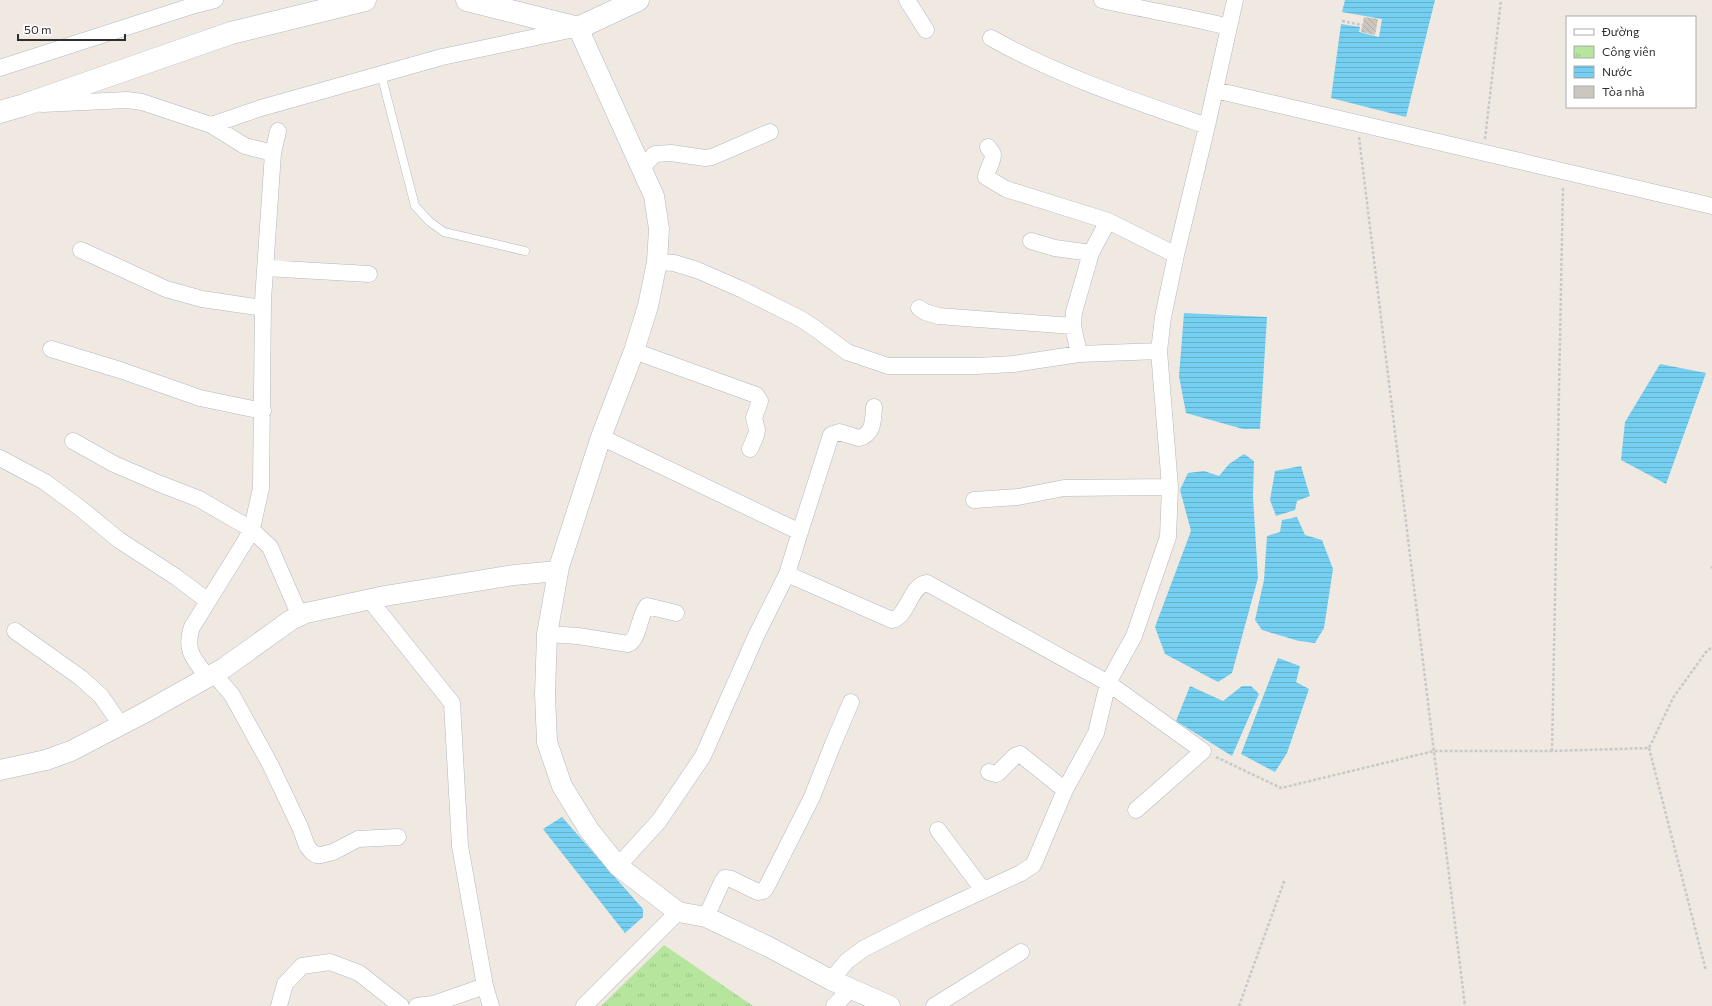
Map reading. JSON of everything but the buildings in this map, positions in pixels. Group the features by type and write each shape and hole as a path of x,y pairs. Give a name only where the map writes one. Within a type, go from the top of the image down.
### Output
{"main road":[{"path":"0,112 231,33 365,0"},
{"path":"467,0 578,28 638,0"}],"street":[{"path":"0,68 195,5 215,0"},
{"path":"907,0 926,30"},
{"path":"1102,0 1139,9 1189,17 1229,27"},
{"path":"832,980 847,961 863,949 1021,873 1033,865 1065,790 1096,733 1108,683 1134,636 1155,578 1168,536 1170,487 1159,351 1163,316 1235,0"},
{"path":"210,125 260,108 442,57 578,28 654,196 659,229 657,262 648,306 634,351 601,437 558,571 547,634 545,694 547,742 562,786 589,830 618,866 678,912 706,918 769,947 832,980 890,1006"},
{"path":"991,38 1031,60 1129,99 1207,126"},
{"path":"1215,90 1712,206"},
{"path":"24,105 127,100 142,102 210,125 245,146 273,153"},
{"path":"278,131 273,153 263,308 261,488 251,528 246,540 192,627 188,638 188,646 191,655 232,695 246,723 270,764 300,827 307,846 312,852 316,855 333,852 358,839 398,837"},
{"path":"642,167 655,154 671,153 705,158 712,157 770,132"},
{"path":"988,147 993,154 993,160 987,172 986,178 990,181 1006,189 1108,221 1176,255"},
{"path":"1079,354 1073,326 1074,312 1091,253 1108,221"},
{"path":"1031,240 1055,248 1091,253"},
{"path":"81,250 166,289 202,299 263,308"},
{"path":"657,262 674,263 697,270 743,290 811,326 847,352 888,366 976,366 1014,364 1079,354 1159,351"},
{"path":"265,268 369,274"},
{"path":"919,308 925,312 938,316 1073,326"},
{"path":"51,349 120,370 200,398 263,411"},
{"path":"634,351 756,395 760,401 754,418 757,430 750,449"},
{"path":"618,866 658,821 703,756 756,636 787,574 831,434 839,432 859,438 868,434 872,427 874,407"},
{"path":"601,437 800,532"},
{"path":"73,441 114,464 199,499 251,528 270,547 300,616"},
{"path":"0,458 45,482 119,540 176,577 208,601"},
{"path":"974,500 1018,496 1064,488 1170,487"},
{"path":"0,770 46,760 70,751 121,725 211,676 291,620 300,616 324,608 368,599 514,575 558,571"},
{"path":"787,574 892,620 898,617 919,586 928,583 1108,683 1203,751 1136,810"},
{"path":"368,599 452,703 460,846 485,986 491,1006"},
{"path":"547,634 578,636 628,644 633,640 644,610 647,606 676,613"},
{"path":"15,631 81,678 101,696 121,725"},
{"path":"706,918 722,882 726,878 758,892 763,891 766,888 812,798 832,744 852,702"},
{"path":"989,772 996,774 998,773 1015,756 1020,754 1065,790"},
{"path":"938,830 984,890"},
{"path":"584,1006 678,912"},
{"path":"934,1006 1021,952"},
{"path":"279,1006 285,984 302,966 330,962 359,973 401,1006"},
{"path":"417,1006 433,1004 485,986"},
{"path":"834,1006 851,989"}],"lane":[{"path":"381,74 414,206 430,222 444,232 525,251"}],"path":[{"path":"1483,152 1500,0"},
{"path":"1342,21 1362,26"},
{"path":"1358,123 1465,1006"},
{"path":"1552,751 1563,171"},
{"path":"1706,971 1648,748 1673,698 1706,652 1712,647"},
{"path":"1203,751 1281,788 1434,751 1552,751 1648,748"},
{"path":"1239,1006 1285,879"}],"green space":[{"path":"664,945 753,1006 601,1006"}],"water":[{"path":"1345,0 1435,0 1406,117 1331,98 1341,24 1360,27 1359,32 1379,37 1382,19 1342,12"},
{"path":"1184,313 1267,317 1260,429 1243,429 1186,413 1179,376"},
{"path":"1660,364 1706,373 1666,484 1621,460 1625,422"},
{"path":"1244,454 1254,461 1253,496 1258,578 1232,673 1218,682 1165,654 1155,627 1191,531 1180,490 1188,473 1204,471 1219,476 1229,464"},
{"path":"1301,466 1310,496 1297,501 1295,510 1276,516 1270,500 1275,471"},
{"path":"1297,517 1305,535 1322,540 1333,569 1324,628 1315,643 1299,641 1262,630 1255,620 1264,580 1267,536 1280,532 1282,520"},
{"path":"1278,658 1300,666 1296,682 1309,689 1287,753 1275,772 1241,754"},
{"path":"1190,686 1223,701 1242,686 1251,686 1259,694 1232,756 1176,721"},
{"path":"562,817 643,909 643,917 625,933 543,829"}]}
